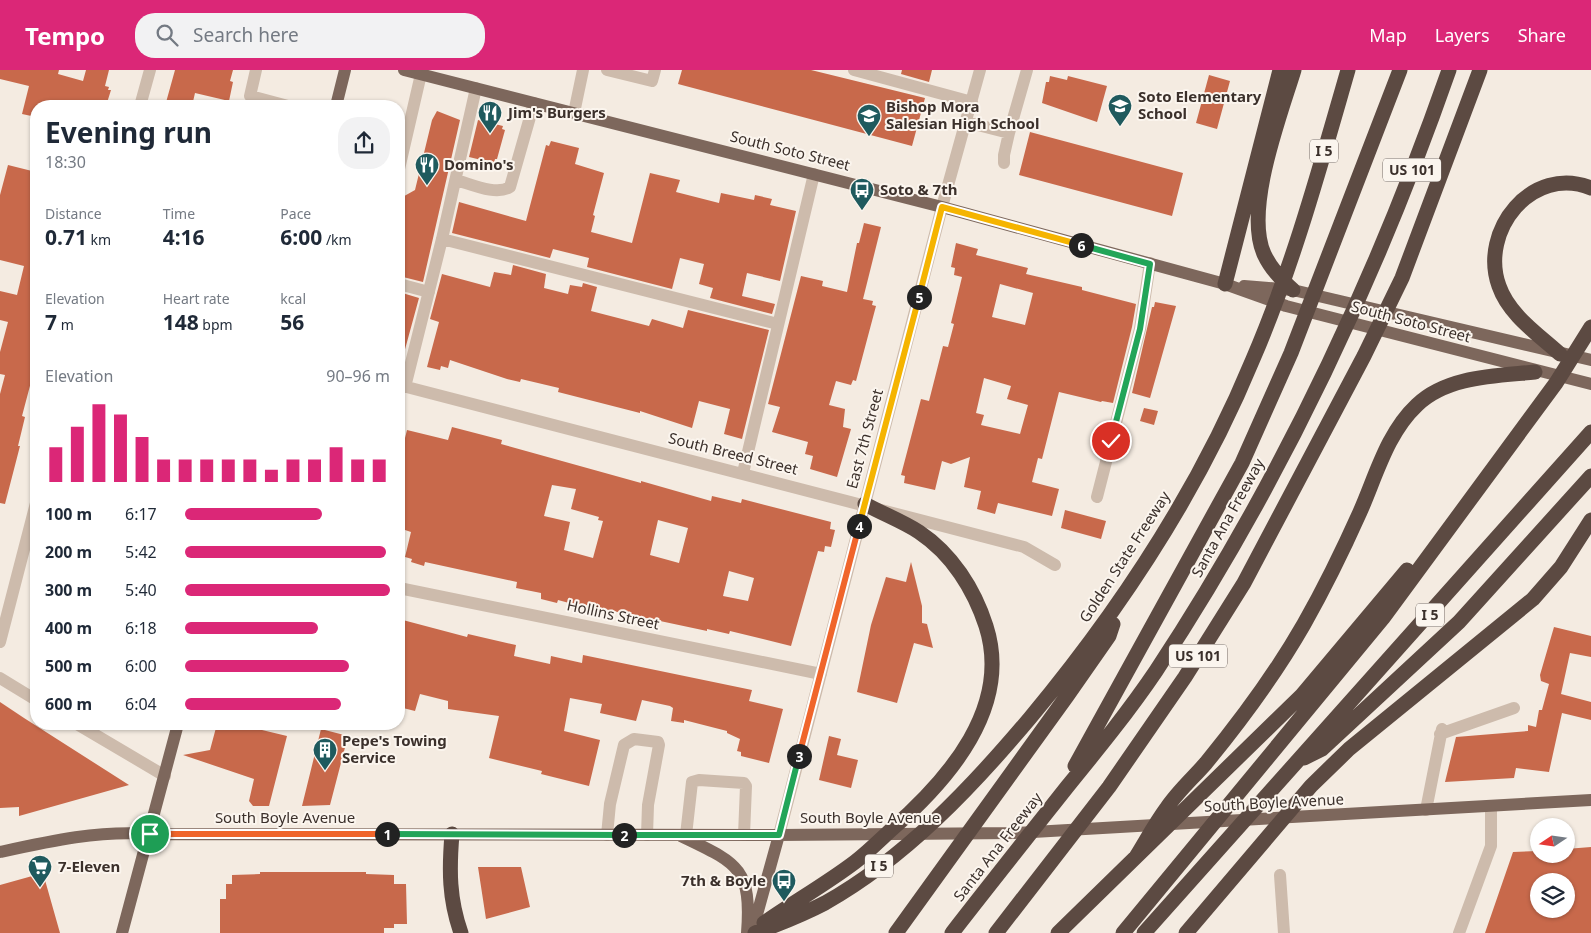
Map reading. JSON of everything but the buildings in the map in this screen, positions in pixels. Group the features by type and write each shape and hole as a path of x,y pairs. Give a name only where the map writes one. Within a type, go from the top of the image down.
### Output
{"highway":[{"path":"1225,284 1280,70"},
{"path":"1293,290 1273,271 1263,252 1259,232 1258,207 1266,165 1294,70"},
{"name":"Golden State Freeway","path":"751,933 802,914 842,892 881,865 934,822 1013,739 1079,658 1118,604 1175,515 1203,464 1253,360 1300,233 1348,70"},
{"path":"1055,802 1242,463 1291,353 1400,70"},
{"path":"1331,248 1408,70"},
{"name":"Santa Ana Freeway","path":"952,933 1130,708 1204,596 1260,498 1335,348 1414,166 1449,70"},
{"name":"US 101","path":"996,933 1109,787 1185,677 1244,582 1364,356 1402,278 1480,70"},
{"path":"1560,354 1506,303 1498,286 1494,255 1498,236 1506,218 1516,205 1529,194 1543,187 1561,183 1591,188"},
{"path":"1123,933 1383,618 1556,383 1591,327"},
{"path":"1136,857 1167,807 1206,763 1266,685 1299,632 1335,567 1378,468 1404,419 1431,394 1452,385 1472,379 1535,372"},
{"name":"I 5","path":"1144,933 1431,614 1591,432"},
{"path":"1058,933 1302,695 1499,460"},
{"path":"1296,762 1322,749 1459,622 1534,536 1591,476"},
{"path":"751,933 856,862 914,810 963,753 986,706 993,660 990,637 974,593 945,555 919,532 865,504"},
{"path":"1186,933 1311,786 1349,749 1533,599 1560,567 1591,520"},
{"path":"896,933 1109,636 1118,604"},
{"path":"452,834 449,872 450,895 462,933"}],"main road":[{"path":"338,100 346,70"},
{"name":"South Soto Street","path":"404,70 427,74 942,207 1225,284 1286,306 1535,372 1591,384"},
{"name":"South Soto Street","path":"1225,284 1293,290 1591,360"},
{"path":"122,933 176,730"},
{"name":"South Boyle Avenue","path":"0,852 88,835 118,832 150,834 779,835 812,833 863,835 1059,831 1591,800"},
{"path":"683,835 721,855 741,873 755,902 751,933"},
{"name":"East 7th Street","path":"755,902 779,835"}],"street":[{"path":"142,100 150,70"},
{"path":"256,70 250,96 265,100"},
{"path":"574,113 583,70"},
{"path":"607,70 653,76"},
{"path":"854,70 972,102"},
{"name":"East 7th Street","path":"779,835 942,207 980,70"},
{"path":"1004,163 1009,133 1027,70"},
{"path":"405,148 427,74"},
{"path":"405,376 429,292 476,88"},
{"path":"456,180 495,190 504,191 510,187 534,103"},
{"path":"966,122 1009,133"},
{"path":"742,473 814,174"},
{"path":"442,239 778,324"},
{"path":"1097,497 1140,329 1150,264"},
{"path":"405,286 429,292"},
{"name":"South Breed Street","path":"405,387 865,504 1024,547 1055,565"},
{"path":"0,642 30,526"},
{"name":"Hollins Street","path":"405,589 820,674"},
{"path":"0,678 30,696"},
{"path":"1426,810 1441,731 1514,708"},
{"path":"87,730 165,776"},
{"path":"607,835 610,804 624,744 634,740 658,742 660,746 648,805 647,835"},
{"path":"683,835 692,782 698,780 744,783 746,786 744,835"},
{"path":"1459,933 1491,846 1491,806"},
{"path":"1280,876 1284,933"}],"place":[{"name":"Soto Elementary School","path":"1120,127"},
{"name":"Jim's Burgers","path":"490,134"},
{"name":"Bishop Mora Salesian High School","path":"869,137"},
{"name":"Domino's","path":"427,186"},
{"name":"Soto & 7th","path":"862,211"},
{"name":"Pepe's Towing Service","path":"325,771"},
{"name":"7-Eleven","path":"40,888"},
{"name":"7th & Boyle","path":"784,902"}],"route":[{"path":"150,834 779,835 942,207 1150,264 1140,329 1111,441"}]}
